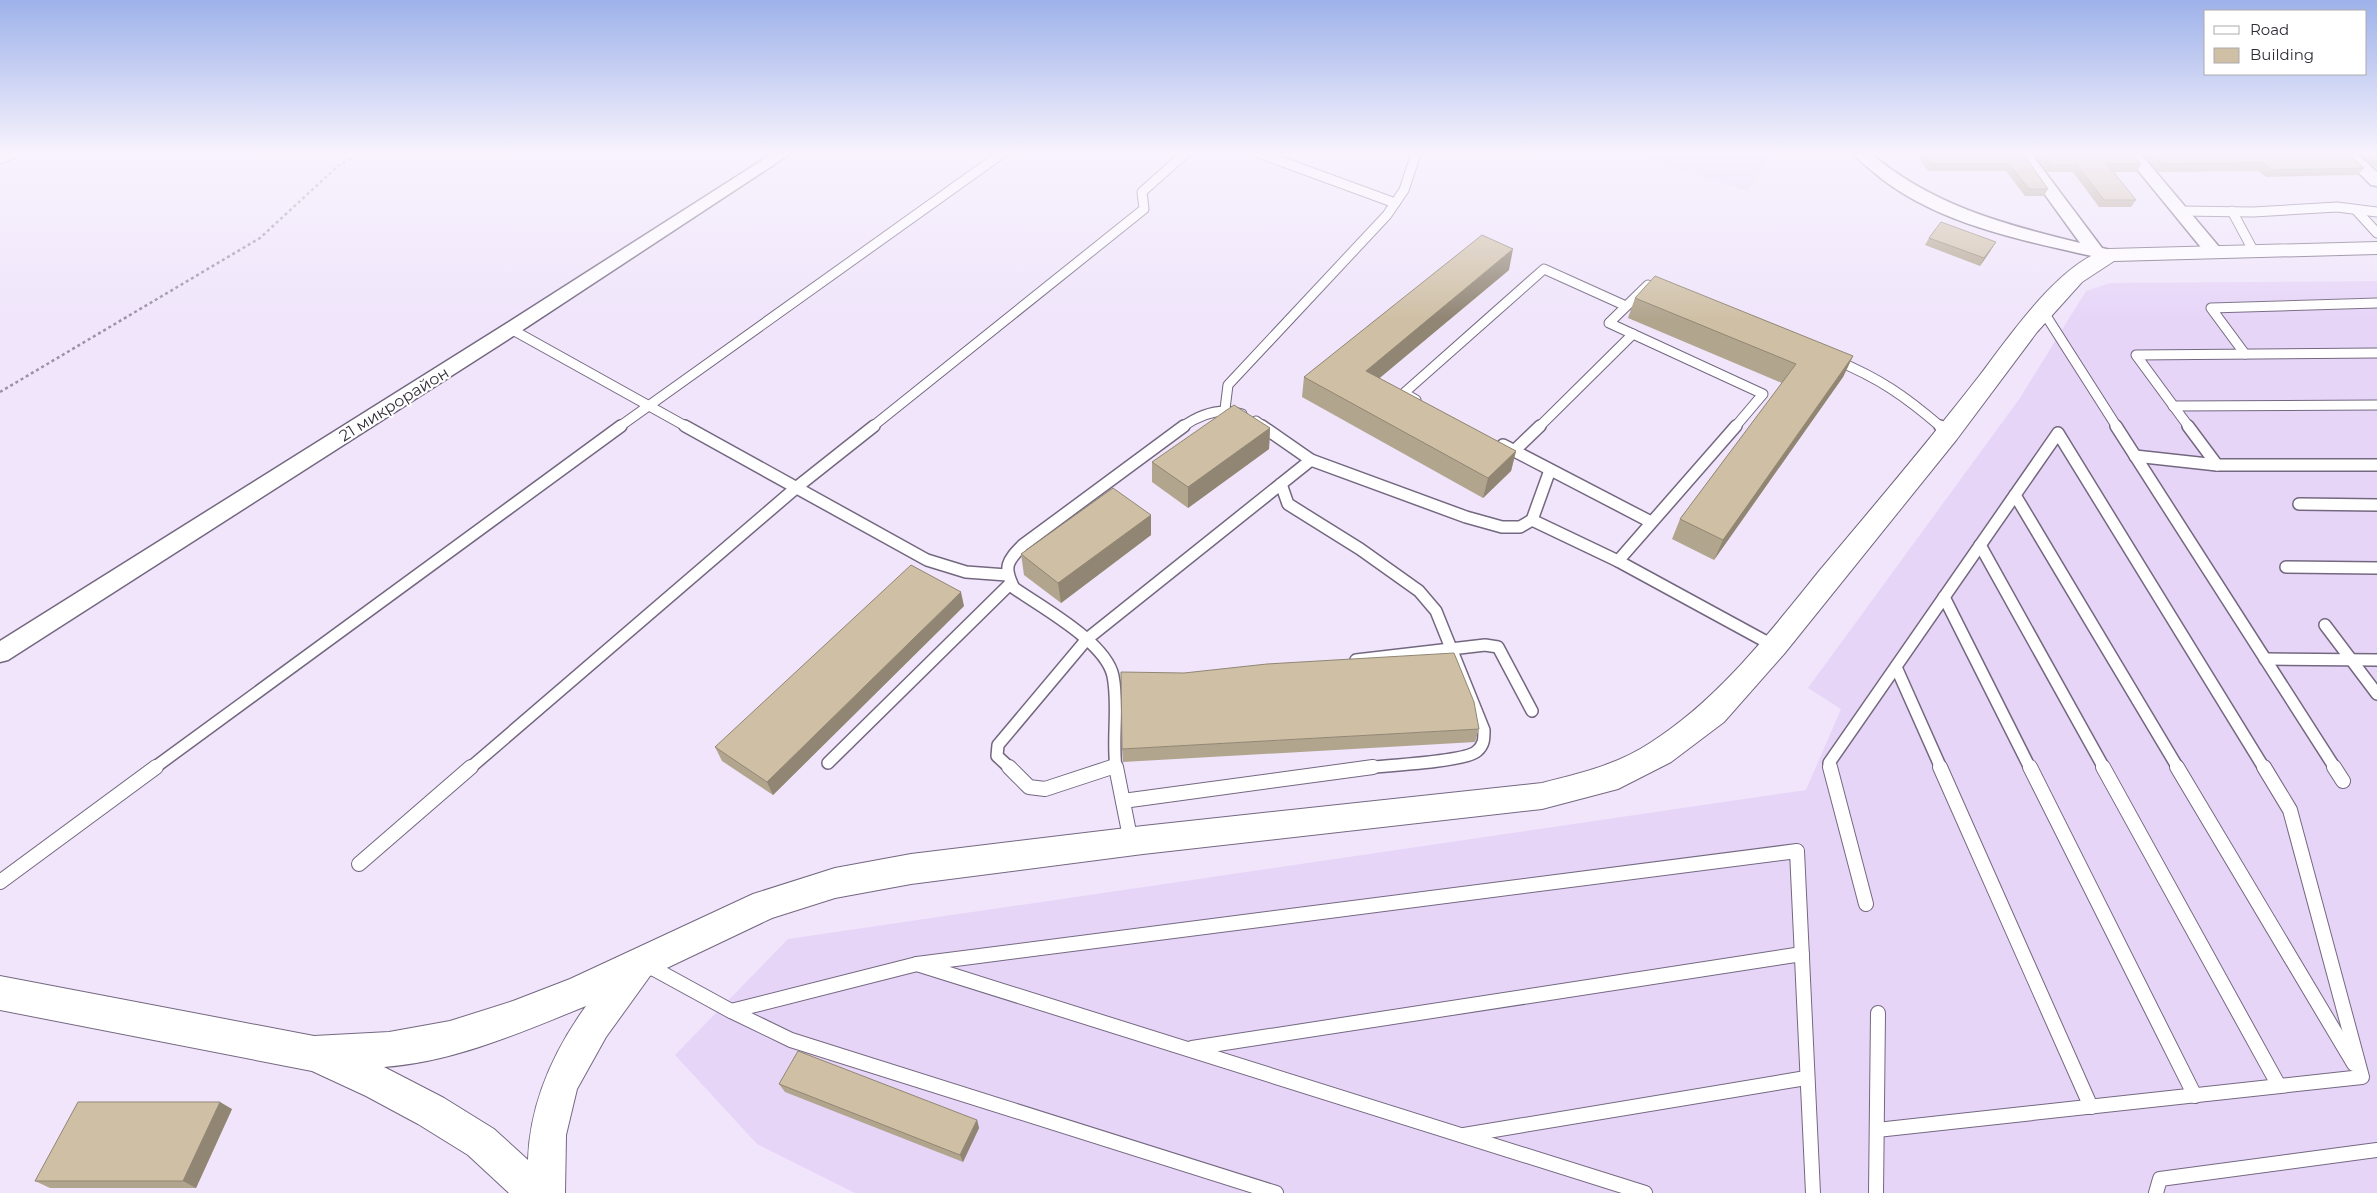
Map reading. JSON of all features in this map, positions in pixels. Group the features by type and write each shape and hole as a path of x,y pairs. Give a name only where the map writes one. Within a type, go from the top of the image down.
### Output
{"street":[{"name":"21 микрорайон","path":"0,653 699,208"},
{"path":"1948,208 2011,229 2102,253 2254,252 2377,248"},
{"path":"2066,208 2102,253"},
{"path":"2177,208 2214,252"},
{"path":"314,1054 389,1049 450,1038 513,1018 580,992 765,905 835,883 911,869 1131,842 1542,796 1608,780 1660,753 1714,713 1774,646 1948,433 2043,311 2074,277 2102,253"},
{"path":"546,1193 548,1134 561,1083 579,1044 641,962"},
{"path":"0,992 314,1054 378,1083 431,1111 481,1142 537,1193"}],"lane":[{"path":"0,882 649,405 926,208"},
{"path":"358,864 797,487 1144,208"},
{"path":"1225,409 1228,385 1392,208"},
{"path":"2180,211 2312,208"},
{"path":"2334,208 2377,212"},
{"path":"2356,210 2377,233"},
{"path":"2232,211 2254,252"},
{"path":"1429,407 1404,393 1544,269 1626,306"},
{"path":"1618,561 1763,394 1609,323 1650,284 1659,287"},
{"path":"2245,354 2212,308 2377,303"},
{"path":"2043,311 2343,781"},
{"path":"511,329 927,560 952,570 1009,579"},
{"path":"1514,451 1633,334"},
{"path":"2217,465 2136,355 2377,353"},
{"path":"1824,355 1869,374 1907,397 1948,433"},
{"path":"2173,406 2377,406"},
{"path":"1131,842 1116,766 1118,675 1087,639 1014,588 1009,579 1009,559 1023,546 1190,421 1211,412 1225,409 1255,420 1311,460 1466,517 1502,527 1520,527 1532,520 1550,470"},
{"path":"1866,904 1829,764 2058,433 2290,810 2362,1077"},
{"path":"1497,442 1651,522"},
{"path":"2135,456 2217,465 2377,465"},
{"path":"1116,766 1045,788 1029,787 997,756 998,745 1087,639 1311,460"},
{"path":"1123,801 1356,769 1453,758 1476,753 1484,743 1484,730 1436,611 1419,591 1360,549 1309,519 1288,504 1281,484"},
{"path":"2015,495 2362,1077"},
{"path":"2299,504 2377,504"},
{"path":"1532,520 1618,561 1774,646"},
{"path":"1980,546 2279,1086"},
{"path":"2286,567 2377,568"},
{"path":"828,764 1009,579"},
{"path":"1944,597 2195,1096"},
{"path":"2325,625 2377,694"},
{"path":"1344,661 1451,648 1485,645 1498,647 1532,711"},
{"path":"2265,659 2377,660"},
{"path":"1896,667 2091,1107"},
{"path":"731,1011 918,964 1797,850 1806,1078 1813,1193"},
{"path":"1188,1049 1802,954"},
{"path":"641,962 731,1011 791,1040 1276,1193"},
{"path":"918,964 1645,1193"},
{"path":"1876,1193 1878,1013"},
{"path":"1877,1130 2362,1077"},
{"path":"1462,1136 1806,1078"},
{"path":"2156,1193 2160,1179 2377,1150"}],"path":[{"path":"0,392 260,238 293,208"}],"shaded area":[{"path":"2377,281 2377,1193 855,1193 757,1144 675,1055 788,939 1806,790 1841,709 1808,688 2020,398 2086,291 2110,283"}],"building":[{"path":"1941,222 1996,242 1984,258 1929,238"},
{"path":"1482,235 1513,249 1366,371 1516,451 1488,478 1304,377"},
{"path":"1655,276 1853,356 1723,540 1680,519 1796,364 1635,298"},
{"path":"1234,405 1270,428 1188,487 1152,462"},
{"path":"1113,488 1151,515 1058,583 1021,554"},
{"path":"911,565 961,592 767,782 715,747"},
{"path":"1454,653 1474,702 1479,729 1122,749 1121,672 1184,673 1267,664"},
{"path":"798,1051 977,1120 960,1155 779,1084"},
{"path":"78,1102 220,1102 183,1181 35,1181"}]}
